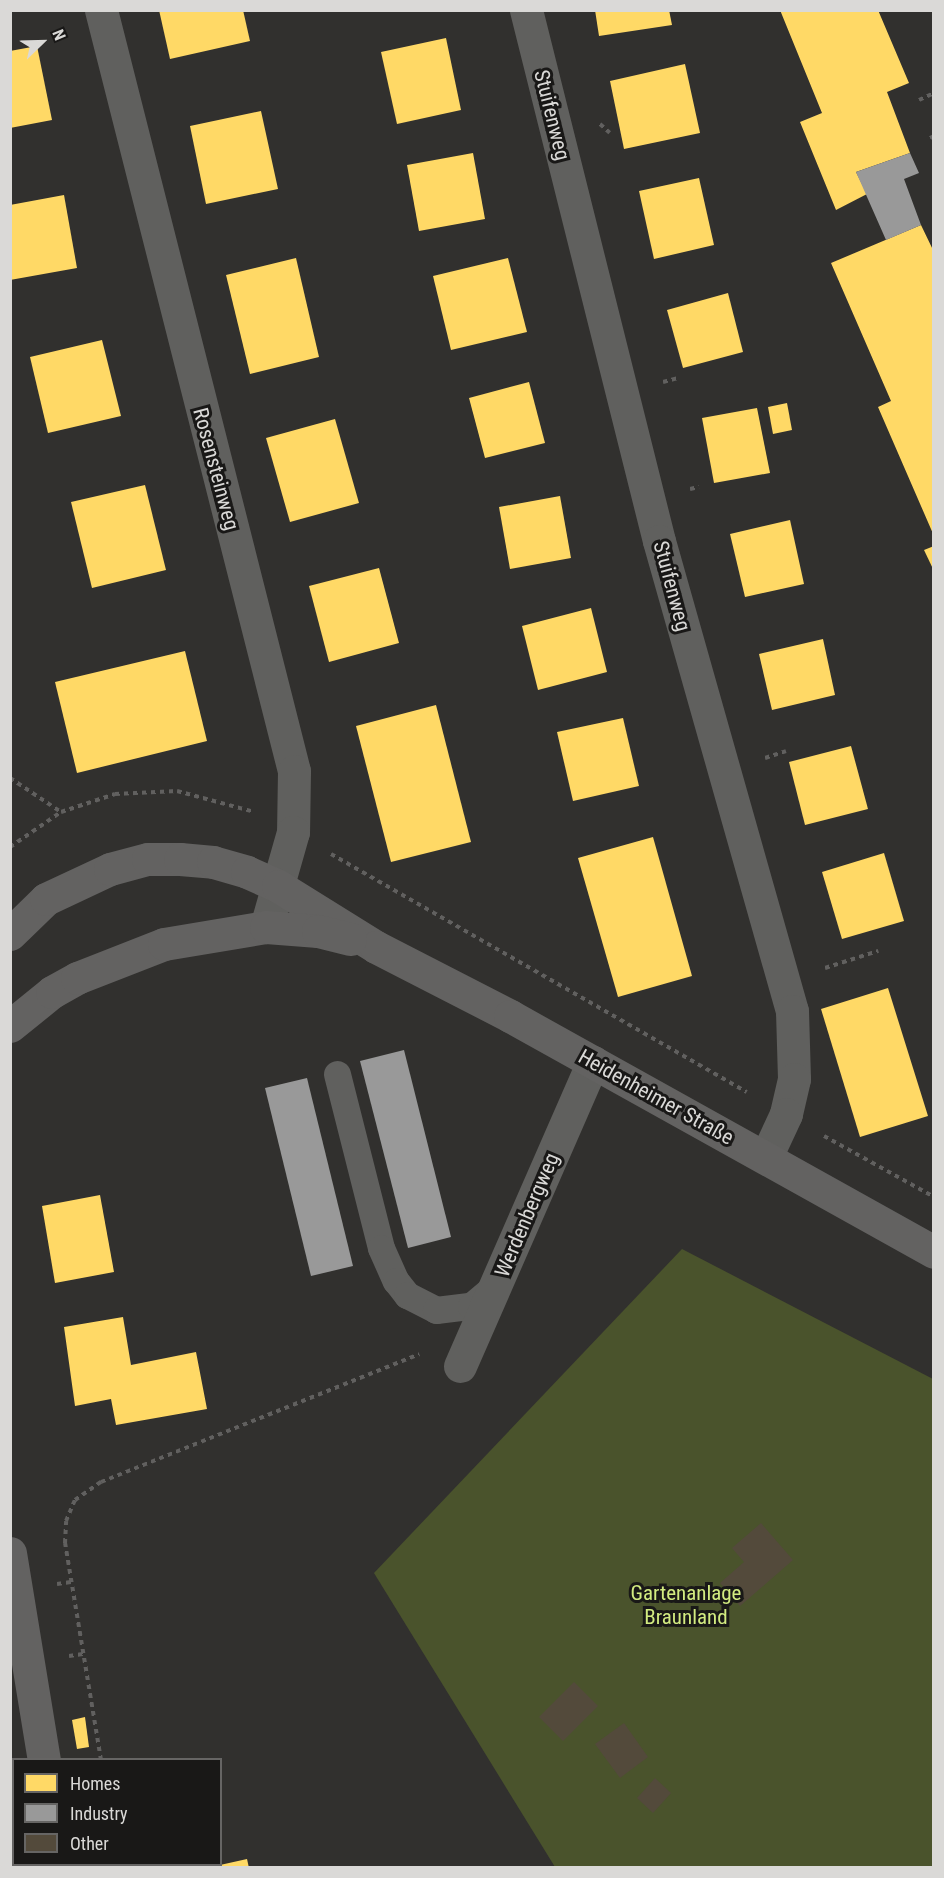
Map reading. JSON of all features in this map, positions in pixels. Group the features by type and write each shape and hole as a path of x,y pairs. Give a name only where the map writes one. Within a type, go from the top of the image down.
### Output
{"main road":[{"name":"Heidenheimer Straße","path":"10,934 46,899 76,882 148,859 213,862 278,886 376,947 593,1062 933,1252"},
{"name":"Heidenheimer Straße","path":"11,1023 52,992 114,961 198,936 266,927 318,931 376,947"},
{"path":"10,1553 44,1758"}],"street":[{"name":"Rosensteinweg","path":"101,10 294,771 293,832 266,927"},
{"name":"Stuifenweg","path":"526,10 659,541 792,1011 794,1079 786,1114 766,1157"},
{"name":"Werdenbergweg","path":"460,1366 593,1062"}],"lane":[{"path":"337,1074 381,1248 396,1281 407,1295 436,1310 471,1306 498,1282"}],"path":[{"path":"919,100 933,93"},
{"path":"10,778 61,812"},
{"path":"784,981 878,951"},
{"path":"101,1758 64,1543 66,1521 75,1500 101,1482 476,1332"},
{"path":"10,1857 12,1868"}],"green space":[{"name":"Gartenanlage Braunland","path":"682,1249 933,1379 933,1867 555,1867 374,1573"}],"building: Homes":[{"path":"159,10 243,10 250,41 170,59"},
{"path":"595,10 669,10 672,25 599,36"},
{"path":"780,10 878,10 909,83 887,92 910,153 856,172 867,194 836,210 800,122 822,113"},
{"path":"446,38 461,110 397,124 381,52"},
{"path":"37,46 52,120 10,128 10,51"},
{"path":"685,64 700,133 624,149 610,81"},
{"path":"261,111 278,189 206,204 190,126"},
{"path":"473,153 485,219 419,231 407,165"},
{"path":"699,178 714,245 654,259 639,191"},
{"path":"64,195 77,268 10,280 10,205"},
{"path":"921,225 934,252 934,536 878,407 891,401 831,263"},
{"path":"296,258 319,357 250,374 226,275"},
{"path":"508,258 527,332 451,350 433,276"},
{"path":"728,293 743,352 683,368 667,310"},
{"path":"102,340 121,416 48,433 30,357"},
{"path":"529,382 545,443 485,458 469,398"},
{"path":"787,403 792,430 773,434 768,407"},
{"path":"757,408 770,473 714,483 702,418"},
{"path":"335,419 359,503 290,522 266,438"},
{"path":"145,485 166,570 92,588 71,502"},
{"path":"560,496 571,558 510,569 499,507"},
{"path":"790,520 804,584 745,597 730,534"},
{"path":"934,546 934,571 924,550"},
{"path":"379,568 399,643 329,662 309,586"},
{"path":"591,608 607,672 538,690 522,626"},
{"path":"823,639 835,695 772,710 759,654"},
{"path":"185,651 207,741 77,773 55,682"},
{"path":"436,705 471,842 391,862 356,726"},
{"path":"623,718 639,786 573,801 557,732"},
{"path":"851,746 868,809 805,825 789,762"},
{"path":"653,837 692,976 618,997 578,858"},
{"path":"884,853 904,921 842,939 822,872"},
{"path":"888,988 928,1116 860,1137 821,1009"},
{"path":"100,1195 114,1272 55,1283 42,1206"},
{"path":"123,1317 131,1365 196,1352 207,1409 116,1425 111,1399 75,1406 64,1327"},
{"path":"85,1717 89,1747 77,1749 72,1720"},
{"path":"10,1780 12,1780 12,1795 10,1810"},
{"path":"247,1859 249,1868 211,1867"}],"building: Industry":[{"path":"910,153 919,173 904,179 921,225 886,240 856,172"},
{"path":"404,1050 451,1237 408,1248 360,1061"},
{"path":"307,1078 353,1266 311,1276 265,1088"}],"building: Other":[{"path":"761,1523 793,1560 740,1606 720,1583 744,1562 732,1548"},
{"path":"574,1682 598,1706 563,1741 539,1717"},
{"path":"624,1723 648,1757 620,1778 595,1744"},
{"path":"655,1778 671,1793 653,1813 637,1798"}]}
